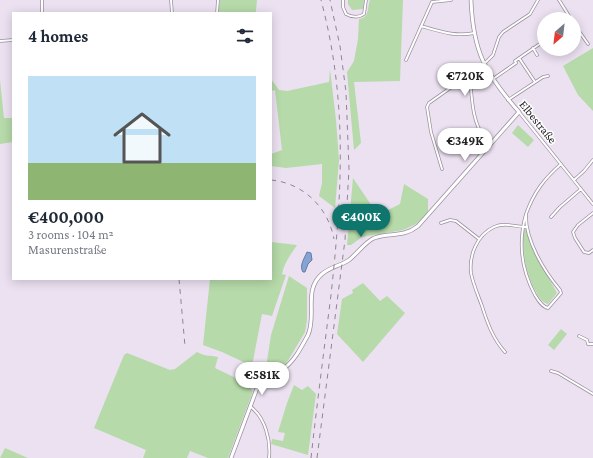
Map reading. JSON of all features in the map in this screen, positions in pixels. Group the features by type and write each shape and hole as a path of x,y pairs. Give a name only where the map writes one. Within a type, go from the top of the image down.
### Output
{"main road":[{"name":"Elbestraße","path":"471,0 474,33 477,47 493,79 508,100 519,112"},
{"path":"231,458 257,387 262,380 284,368 292,360 309,331 312,317 311,293 319,276 327,270 349,259 374,238 405,234 418,226 519,112"}],"street":[{"path":"42,0 42,12"},
{"path":"170,0 172,12"},
{"path":"217,12 218,0"},
{"path":"343,0 343,8 346,14 351,16 359,16 364,14 366,0"},
{"path":"406,60 432,2 451,0"},
{"path":"484,136 475,111 470,79 476,71 485,65 493,55 502,32 530,14 538,0"},
{"path":"559,0 567,12"},
{"path":"421,26 455,35 474,33"},
{"path":"581,34 588,44"},
{"path":"0,41 12,40"},
{"path":"493,79 516,63 515,60 537,46"},
{"path":"534,48 537,54"},
{"path":"518,58 535,82"},
{"path":"508,100 535,82 548,76"},
{"path":"442,169 431,132 427,107 429,103 463,79 470,79"},
{"name":"Elbestraße","path":"519,112 593,204"},
{"path":"574,180 593,160"},
{"path":"526,214 527,226 532,244 541,262 561,293 548,308 543,306 537,299 526,275 522,248 523,226 526,214 539,187 561,164"},
{"path":"551,217 581,189"},
{"path":"593,212 578,225 573,232 576,240 584,252 589,253 593,250"},
{"path":"441,224 450,220 456,221 479,239"},
{"path":"505,352 493,334 472,278 471,261 479,239 490,229 509,224 527,226"},
{"path":"579,336 587,340 588,344 593,344"},
{"path":"551,371 558,373 593,394"},
{"path":"250,406 261,418 270,444 269,458"}],"green space":[{"path":"220,0 257,0 256,12 218,12"},
{"path":"348,0 364,0 363,9 352,10 348,4"},
{"path":"370,0 403,0 400,81 354,82 361,143 354,150 347,72 354,61 358,39 359,19 365,17 367,14"},
{"path":"593,48 593,111 578,95 563,66"},
{"path":"330,69 339,160 335,208 319,196 322,183 322,164 286,168 272,166 272,154 282,150 275,90 272,91 272,80 279,90 287,91 329,82"},
{"path":"0,80 4,118 12,118 12,142 0,144"},
{"path":"518,125 534,140 528,147 512,133"},
{"path":"353,178 378,215 400,204 404,184 428,199 428,213 416,224 403,230 362,237 351,245 347,245"},
{"path":"525,229 537,257 557,293 548,304 543,302 539,297 529,276 523,247 523,231"},
{"path":"272,242 297,245 284,266 282,274 286,275 272,316 262,314 252,366 203,345 210,280 272,280"},
{"path":"289,276 307,288 307,320 305,332 286,364 265,374 271,335"},
{"path":"363,283 380,301 387,296 405,313 363,362 337,334 342,299 353,293 352,290"},
{"path":"561,329 567,334 554,350 548,345"},
{"path":"197,352 200,354 218,357 215,368 242,381 253,391 228,458 208,458 190,451 187,458 143,458 146,450 94,428 124,355 127,353 170,370 175,369"},
{"path":"294,385 302,390 308,386 316,394 308,455 271,444 272,439 283,441 285,433 278,432"},
{"path":"5,448 28,458 0,458"}],"water":[{"path":"307,252 311,253 312,260 308,264 305,272 303,272 303,260"}],"railway":[{"path":"311,458 331,295 340,183 339,111 336,74 330,37 321,0"},
{"path":"317,458 345,240 349,169 346,92 340,46 330,0"},
{"path":"272,180 294,186 312,199 320,207 326,217 331,227 334,239"},
{"path":"179,280 185,346"}]}
